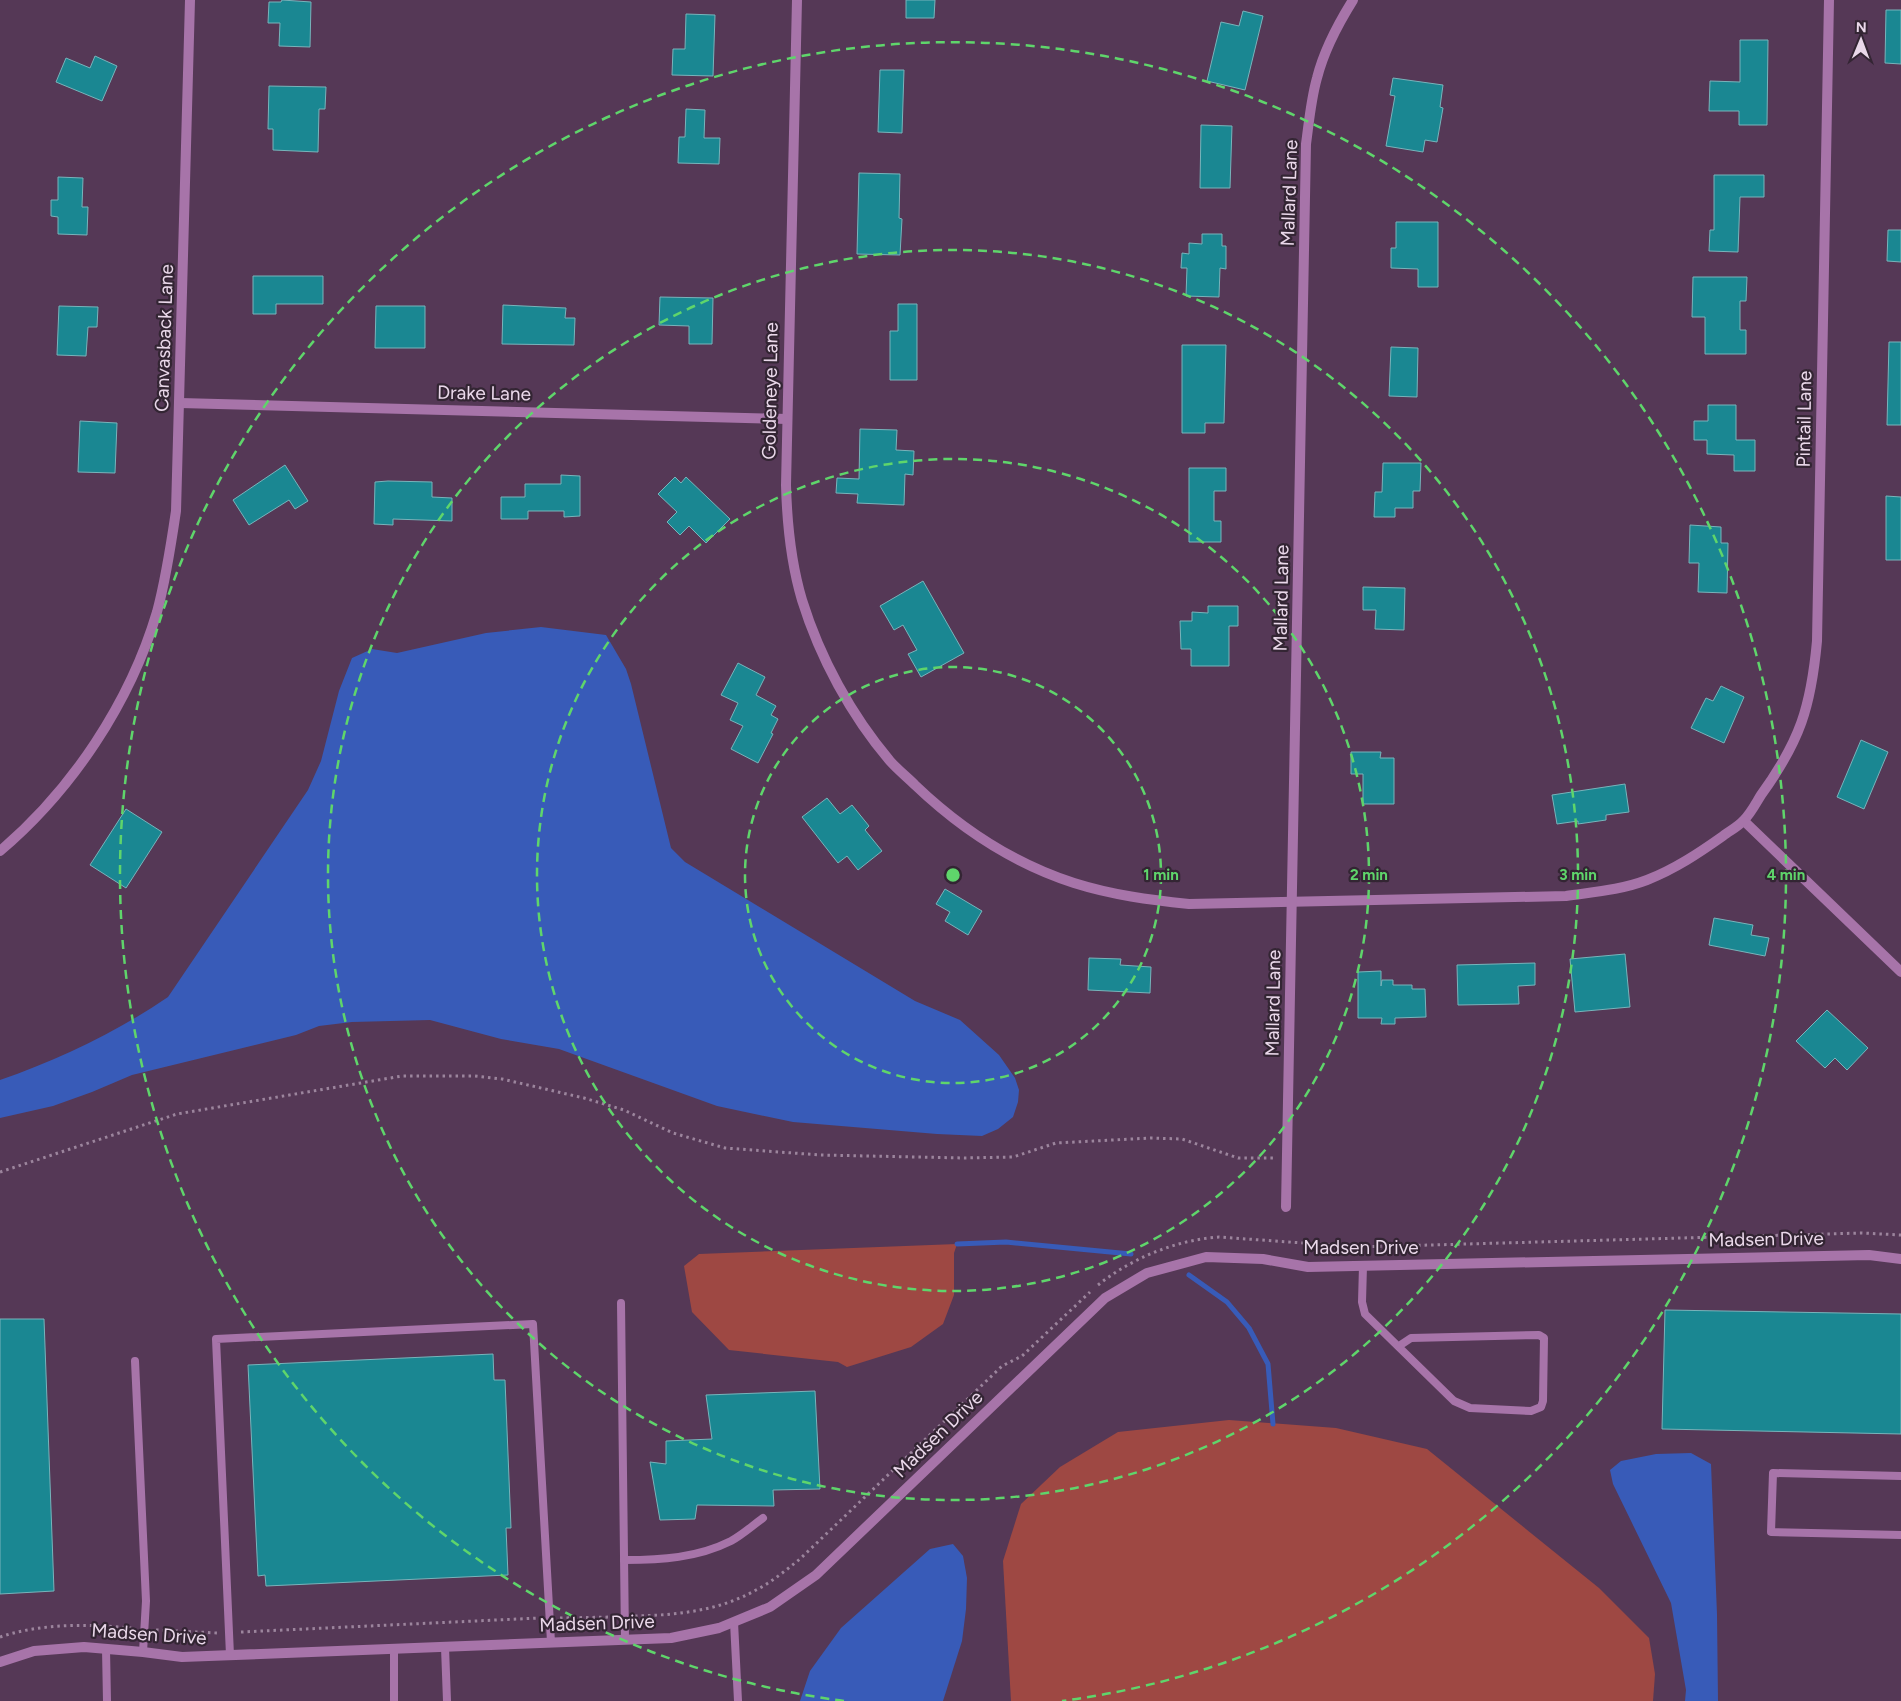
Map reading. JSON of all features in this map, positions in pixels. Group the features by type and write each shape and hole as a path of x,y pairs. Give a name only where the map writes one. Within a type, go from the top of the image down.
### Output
{"street":[{"name":"Canvasback Lane","path":"0,851 28,828 90,752 115,711 134,671 156,614 168,566 176,511 190,0"},
{"name":"Goldeneye Lane","path":"797,0 787,419 787,511 790,545 802,599 817,641 841,691 888,758 932,801 981,838 1029,865 1074,882 1128,897 1189,904 1292,903"},
{"name":"Mallard Lane","path":"1286,1207 1306,144 1311,103 1320,68 1337,27 1353,0"},
{"name":"Pintail Lane","path":"1292,903 1566,896 1612,890 1647,880 1676,867 1696,855 1744,821 1775,777 1795,741 1807,707 1814,679 1818,641 1829,0"},
{"name":"Drake Lane","path":"180,403 787,419"},
{"path":"1744,821 1901,972"},
{"name":"Madsen Drive","path":"0,1662 34,1651 84,1647 182,1657 671,1638 718,1628 770,1607 816,1576 1105,1298 1147,1273 1206,1257 1263,1259 1308,1267 1869,1255 1901,1259"}],"lane":[{"path":"1363,1266 1362,1302 1365,1314 1454,1401 1470,1408 1531,1411 1541,1407 1543,1401 1544,1338 1539,1334 1411,1338 1399,1346"},
{"path":"621,1304 625,1640"},
{"path":"230,1655 216,1339 533,1324 551,1642"},
{"path":"135,1361 146,1601 143,1652"},
{"path":"1901,1476 1773,1473 1771,1532 1901,1534"},
{"path":"624,1560 662,1560 699,1554 732,1540 762,1518"},
{"path":"734,1622 738,1701"},
{"path":"445,1646 447,1701"},
{"path":"394,1648 394,1701"},
{"path":"106,1649 107,1701"}],"path":[{"path":"0,1172 177,1114 402,1076 474,1076 502,1079 608,1105 624,1110 673,1133 725,1148 820,1155 983,1158 1013,1157 1056,1143 1151,1138 1182,1139 1238,1158 1288,1157"}],"shaded area":[{"path":"957,1244 954,1253 954,1295 943,1324 911,1347 847,1367 838,1362 729,1350 692,1312 684,1266 699,1254"},
{"path":"1229,1420 1336,1428 1427,1449 1599,1588 1649,1638 1655,1674 1653,1701 1011,1701 1003,1561 1021,1504 1060,1467 1118,1432"}],"water":[{"path":"541,627 606,635 626,669 671,848 685,862 915,1001 960,1020 999,1055 1015,1078 1019,1090 1018,1102 1013,1117 998,1129 982,1136 793,1122 717,1106 559,1049 501,1039 430,1020 352,1022 319,1026 296,1035 132,1075 53,1106 0,1118 0,1080 44,1064 87,1044 149,1010 168,997 308,790 321,761 339,691 352,658 372,649 397,653 486,633"},
{"path":"1691,1453 1711,1464 1717,1614 1718,1701 1685,1701 1686,1690 1671,1603 1613,1484 1610,1470 1621,1461 1656,1454"},
{"path":"953,1544 963,1556 967,1578 966,1609 962,1641 943,1701 800,1701 810,1671 841,1628 930,1549"}],"building":[{"path":"282,0 311,2 310,47 279,46 280,23 268,23 269,2 281,2"},
{"path":"906,0 935,0 934,18 906,18"},
{"path":"1886,10 1901,10 1901,64 1885,63"},
{"path":"1243,11 1263,16 1245,90 1207,81 1221,22 1239,26"},
{"path":"686,14 715,15 713,76 672,75 673,49 685,49"},
{"path":"1740,40 1768,40 1767,125 1739,125 1739,111 1709,111 1710,81 1740,82"},
{"path":"95,56 117,66 102,101 56,82 66,58 90,68"},
{"path":"880,70 904,70 902,133 878,132"},
{"path":"1393,78 1443,85 1440,107 1443,108 1437,142 1425,140 1423,152 1386,146 1395,96 1390,95"},
{"path":"269,86 326,87 325,109 319,109 318,152 273,150 273,129 268,129"},
{"path":"686,109 705,110 704,138 720,138 719,164 678,163 679,137 685,137"},
{"path":"1201,125 1232,126 1230,188 1200,188"},
{"path":"859,173 900,174 899,218 902,219 900,255 857,254"},
{"path":"1714,175 1764,175 1764,197 1740,197 1738,252 1709,251 1710,230 1714,230"},
{"path":"58,177 83,178 82,207 88,207 87,235 58,234 58,217 51,216 51,200 58,200"},
{"path":"1396,222 1438,222 1438,287 1418,287 1418,269 1391,268 1391,248 1396,248"},
{"path":"1888,230 1901,230 1901,262 1887,261"},
{"path":"1202,234 1222,234 1222,246 1226,246 1226,269 1220,268 1219,297 1186,296 1187,268 1181,268 1182,253 1189,254 1189,243 1202,244"},
{"path":"253,276 323,276 323,304 276,304 276,314 253,314"},
{"path":"1693,277 1747,277 1746,301 1740,301 1740,330 1746,330 1746,354 1705,354 1705,317 1692,317"},
{"path":"660,297 713,298 712,344 689,344 689,326 659,325"},
{"path":"898,304 917,304 917,380 890,380 890,331 898,331"},
{"path":"503,305 566,308 565,318 575,318 574,345 502,344"},
{"path":"59,306 98,307 97,327 88,327 86,356 57,355"},
{"path":"376,306 425,306 425,348 375,348"},
{"path":"1889,342 1901,342 1901,425 1887,425"},
{"path":"1182,345 1226,345 1224,423 1205,423 1205,433 1182,433"},
{"path":"1391,347 1418,348 1417,397 1389,396"},
{"path":"1708,405 1736,405 1736,440 1755,440 1755,471 1734,471 1734,455 1707,454 1707,440 1694,440 1694,421 1708,421"},
{"path":"80,421 117,423 115,473 78,472"},
{"path":"860,429 897,430 896,450 914,451 913,475 905,474 904,505 857,503 858,494 836,493 837,478 859,479"},
{"path":"1383,463 1421,463 1420,491 1413,491 1413,508 1395,508 1395,517 1374,517 1375,492 1382,492"},
{"path":"285,465 308,501 295,509 289,500 249,525 233,500"},
{"path":"1189,468 1226,468 1226,491 1214,491 1214,521 1221,521 1221,542 1189,542"},
{"path":"561,475 580,476 580,516 564,517 564,511 528,511 528,519 501,519 501,497 525,497 525,484 561,484"},
{"path":"675,477 681,483 686,477 730,519 706,543 689,526 680,535 667,522 677,512 658,494"},
{"path":"375,482 432,482 432,497 452,498 452,521 393,519 393,525 374,524"},
{"path":"1886,496 1901,497 1901,560 1886,560"},
{"path":"1690,525 1721,527 1721,543 1728,543 1727,593 1698,592 1699,563 1689,563"},
{"path":"923,581 964,653 921,677 908,654 917,650 903,625 894,630 880,606"},
{"path":"1363,587 1405,588 1404,630 1375,629 1376,610 1363,610"},
{"path":"1208,606 1238,606 1238,626 1229,626 1229,666 1191,666 1191,649 1181,649 1180,621 1192,621 1192,612 1208,613"},
{"path":"738,663 765,677 756,695 776,706 771,715 778,719 771,733 773,734 758,763 731,749 743,726 730,720 738,703 721,695"},
{"path":"1721,686 1744,697 1724,743 1691,728 1706,698 1713,701"},
{"path":"1861,740 1888,752 1864,809 1837,797"},
{"path":"1351,752 1381,752 1380,758 1394,758 1394,804 1363,804 1363,774 1351,774"},
{"path":"1625,784 1629,812 1606,815 1606,820 1578,824 1578,821 1557,824 1552,795"},
{"path":"827,798 840,814 852,805 869,826 865,830 882,851 858,870 847,856 838,863 802,817"},
{"path":"126,809 162,832 126,888 90,865"},
{"path":"945,889 982,911 968,935 945,921 950,912 936,904"},
{"path":"1714,918 1753,925 1751,935 1769,938 1765,956 1709,945"},
{"path":"1625,954 1630,1007 1575,1012 1570,959"},
{"path":"1089,958 1121,959 1120,965 1151,967 1150,993 1088,990"},
{"path":"1535,963 1535,985 1518,986 1519,1004 1458,1005 1457,965"},
{"path":"1381,971 1381,986 1382,980 1393,980 1393,985 1412,985 1412,989 1425,989 1426,1017 1395,1018 1395,1024 1381,1024 1382,1018 1358,1018 1358,972"},
{"path":"1827,1010 1868,1048 1847,1070 1835,1058 1825,1068 1796,1041"},
{"path":"1665,1310 1901,1314 1901,1434 1662,1429"},
{"path":"0,1319 44,1319 54,1591 0,1594"},
{"path":"493,1354 494,1380 505,1380 511,1528 506,1528 508,1575 266,1586 265,1575 258,1576 248,1365"},
{"path":"815,1391 820,1489 773,1490 774,1506 697,1505 695,1519 660,1520 650,1462 666,1464 666,1441 712,1439 706,1395"}],"waterway":[{"path":"957,1244 1006,1242 1131,1254"},
{"path":"1189,1275 1227,1302 1249,1328 1268,1364 1273,1424"}]}
